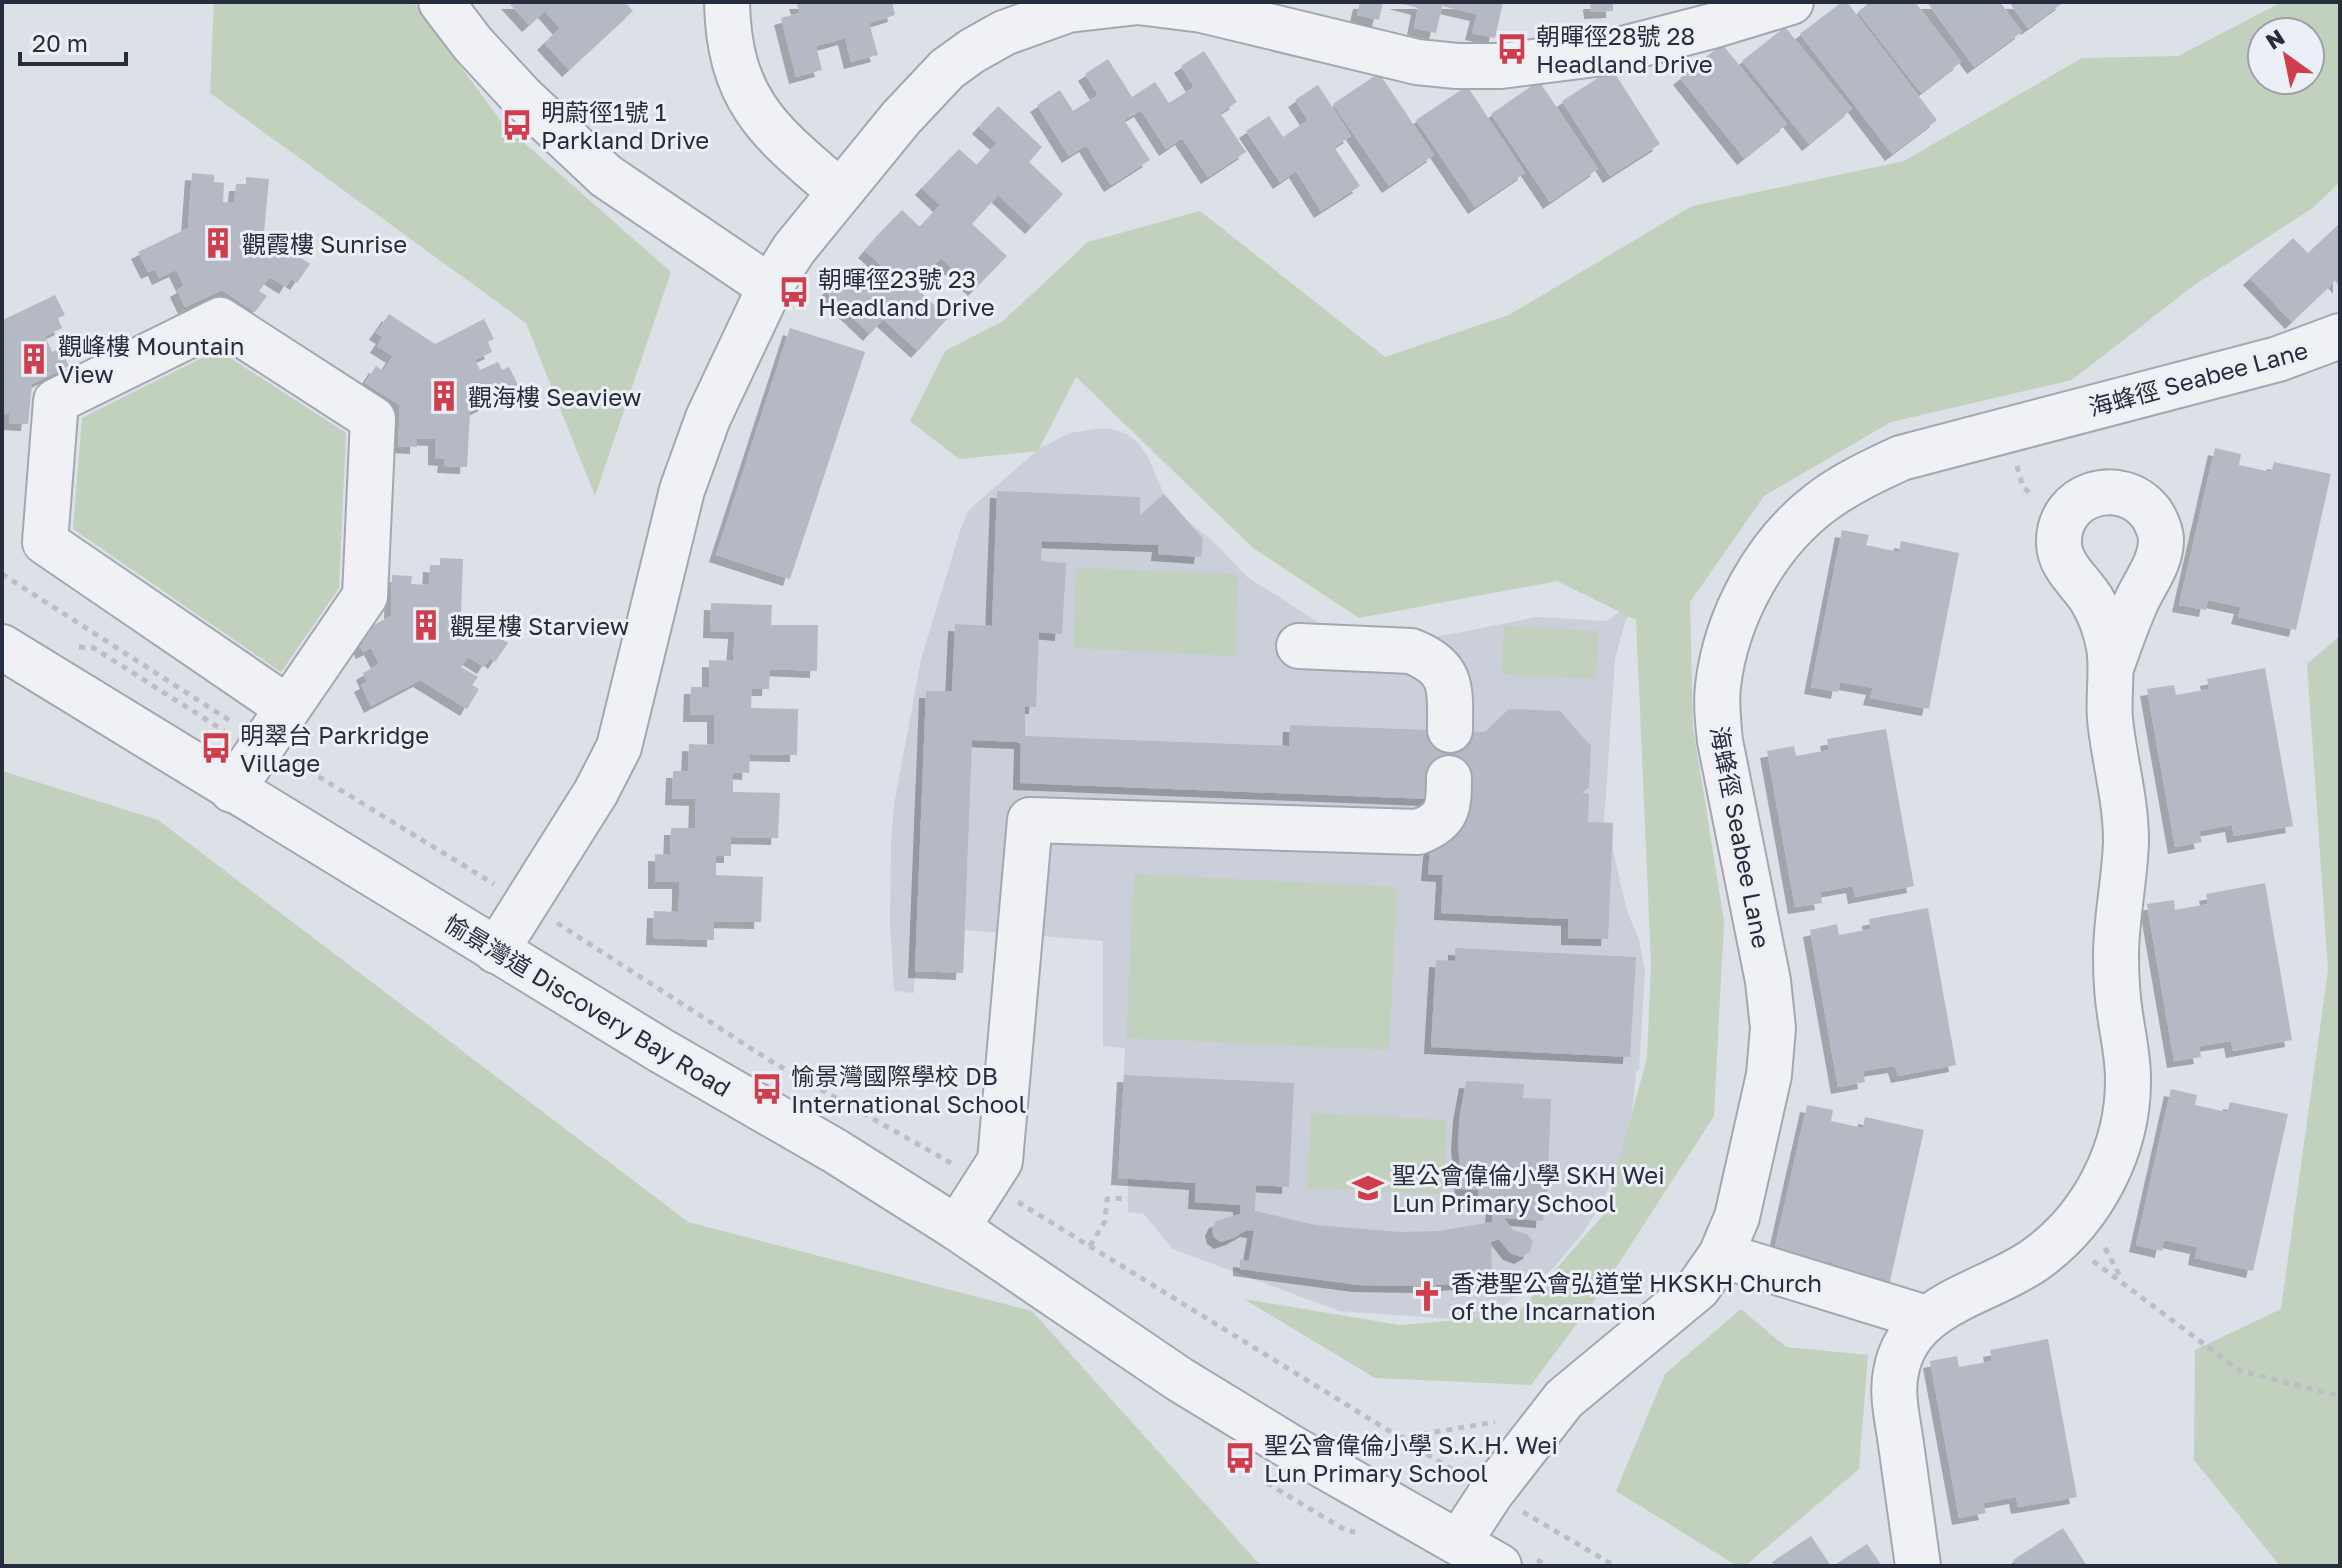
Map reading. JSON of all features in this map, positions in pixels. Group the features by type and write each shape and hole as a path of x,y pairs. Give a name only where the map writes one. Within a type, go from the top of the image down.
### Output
{"street":[{"path":"441,2 473,44 522,97 606,176 770,287"},
{"path":"727,2 731,46 747,95 758,116 788,148 840,192"},
{"path":"496,951 596,792 619,747 682,490 708,418 770,287 794,249 840,192 901,118 947,69 1004,33 1068,10 1114,4 1171,5 1417,62 1501,66 1554,61 1641,45 1791,2"},
{"path":"232,790 276,726 365,596 373,419 220,320 56,401 45,542 276,726"},
{"name":"海蜂徑 Seabee Lane","path":"1459,1542 1491,1493 1564,1399 1698,1288 1721,1255 1737,1217 1769,1075 1773,1028 1768,981 1719,725 1718,685 1735,621 1748,591 1772,555 1798,523 1819,504 1859,478 1901,458 2278,359 2340,336"},
{"path":"1918,1566 1896,1404 1895,1372 1906,1343 1926,1318 1953,1301 2034,1261 2061,1238 2103,1182 2117,1150 2125,1116 2129,1081 2127,1046 2119,1012 2116,954 2126,836 2110,714 2111,668 2103,623 2093,602 2066,567 2059,545 2063,523 2076,504 2096,493 2118,492 2139,500 2154,517 2161,538 2157,560 2124,631 2111,668"},
{"path":"1299,646 1411,651 1423,656 1444,674 1450,686 1450,730"},
{"name":"愉景灣道 Discovery Bay Road","path":"2,647 496,951 835,1151 957,1228 1179,1379 1287,1445 1499,1566"},
{"path":"957,1228 1000,1161 1030,820 1418,832 1434,826 1444,815 1449,803 1449,778"},
{"path":"1721,1255 1926,1318"}],"path":[{"path":"2007,429 2023,487 2063,523"},
{"path":"2,574 276,726 526,903 769,1060 986,1183 1398,1438 1615,1566"},
{"path":"1090,1246 1105,1221 1107,1199 1128,1198"},
{"path":"2124,1282 2240,1371 2340,1396"},
{"path":"1398,1438 1503,1421"}],"shaded area":[{"path":"1112,429 1138,443 1147,455 1164,494 1189,522 1214,542 1247,577 1329,629 1409,640 1538,617 1607,621 1640,596 1625,622 1615,659 1604,822 1613,823 1613,850 1645,971 1639,1070 1636,1071 1631,1121 1623,1156 1602,1203 1581,1235 1534,1285 1480,1321 1339,1311 1173,1249 1144,1214 1128,1212 1128,1179 1118,1178 1125,1048 1103,1046 1103,941 965,930 963,973 915,971 914,993 894,991 890,926 894,805 921,659 961,528 969,510 1040,448 1070,433"}],"green space":[{"path":"214,2 413,2 503,124 671,272 595,496 526,323 210,93"},
{"path":"2282,2 2340,2 2340,182 2314,207 2193,286 2072,380 1891,422 1764,496 1690,602 1693,727 1724,921 1714,1116 1597,1297 1531,1385 1375,1378 1244,1299 1400,1325 1516,1315 1605,1213 1647,1058 1651,963 1636,620 1557,581 1359,618 1253,548 1076,377 1038,451 959,459 910,421 945,351 1003,321 1088,242 1200,211 1385,357 1509,315 1692,206 1904,161 2082,58 2178,56 2246,21 2246,96 2326,96 2326,16 2255,16"},
{"path":"218,350 346,433 339,588 281,672 73,529 82,418"},
{"path":"1076,568 1238,574 1235,656 1073,648"},
{"path":"1504,626 1599,631 1596,679 1501,674"},
{"path":"2340,636 2340,1566 2280,1566 2194,1460 2195,1350 2281,1309 2328,970 2307,664"},
{"path":"2,771 158,820 688,1222 1032,1311 1261,1566 2,1566"},
{"path":"1134,874 1397,887 1389,1050 1126,1038"},
{"path":"1311,1113 1447,1120 1443,1194 1307,1188"},
{"path":"1741,1309 1786,1347 1868,1355 1859,1469 1745,1566 1737,1566 1616,1491 1665,1374"}],"building":[{"path":"508,2 625,2 633,11 569,70 544,43 560,28 545,11 529,25"},
{"path":"796,2 892,2 895,15 869,23 878,55 851,62 845,38 816,46 822,70 796,77 781,18 800,13"},
{"path":"1360,2 1383,2 1379,20 1357,15"},
{"path":"1396,2 1503,2 1495,38 1472,33 1477,14 1442,6 1436,33 1414,28 1418,8"},
{"path":"1590,2 1613,2 1613,11 1591,12"},
{"path":"1842,2 1847,2 1937,120 1892,154 1800,34"},
{"path":"1870,2 1915,2 1961,62 1921,93 1858,12"},
{"path":"1927,2 2000,2 2022,32 1974,67"},
{"path":"2009,2 2064,2 2028,28"},
{"path":"1785,27 1852,109 1809,144 1742,61"},
{"path":"1722,44 1787,124 1744,158 1680,78"},
{"path":"1204,51 1237,102 1220,113 1246,152 1208,177 1182,138 1166,149 1141,110 1124,120 1150,160 1111,185 1086,145 1069,156 1037,105 1060,90 1073,111 1098,95 1085,74 1108,59 1132,97 1155,82 1169,103 1194,87 1181,66"},
{"path":"1612,69 1660,144 1610,176 1562,101"},
{"path":"1379,73 1434,155 1389,186 1333,104"},
{"path":"1539,81 1598,169 1550,202 1491,114"},
{"path":"1318,85 1351,136 1334,147 1360,186 1321,211 1296,171 1280,182 1246,131 1269,116 1283,137 1308,120 1295,100"},
{"path":"1467,86 1525,173 1475,207 1416,120"},
{"path":"998,106 1042,147 1029,162 1063,194 1032,227 998,195 972,224 1007,256 975,289 941,258 914,286 948,318 918,351 883,319 870,334 826,292 844,272 862,289 883,267 865,251 902,210 920,227 940,205 922,188 959,149 977,165 997,143 979,127"},
{"name":"觀霞樓 Sunrise","path":"192,173 214,175 214,182 224,183 223,202 234,203 236,184 246,184 246,177 269,179 264,233 310,264 297,283 291,279 286,287 270,277 259,291 267,296 255,312 222,290 185,307 177,290 184,286 176,270 159,278 155,269 148,272 138,252 188,228"},
{"path":"2340,223 2340,287 2335,281 2292,322 2250,278 2293,238 2308,253"},
{"name":"觀峰樓 Mountain View","path":"55,295 65,315 58,318 62,328 45,336 52,352 60,348 69,366 32,384 28,424 9,423 10,414 2,414 2,317 5,319"},
{"name":"觀海樓 Seaview","path":"389,314 435,344 484,319 494,339 488,342 492,352 475,360 480,370 498,362 502,370 509,367 519,387 470,412 467,467 444,466 445,459 435,458 435,439 417,438 417,447 398,446 400,405 365,383 376,366 383,371 393,356 377,346 383,337 376,333"},
{"path":"790,328 865,352 790,579 716,555"},
{"path":"2215,448 2241,454 2239,465 2271,472 2274,462 2331,474 2296,630 2238,617 2241,607 2208,600 2206,610 2179,605"},
{"path":"997,491 1140,497 1140,515 1164,494 1203,539 1201,557 1158,554 1159,545 1042,541 1041,561 1066,563 1062,634 1039,632 1036,707 1025,707 1025,736 1289,746 1290,725 1485,732 1509,709 1560,711 1591,746 1589,787 1582,793 1589,794 1588,822 1613,823 1608,939 1568,938 1568,919 1441,913 1443,875 1428,874 1430,850 1459,802 1474,788 1470,783 1429,799 1020,783 1021,742 972,740 963,973 915,971 926,691 952,691 955,624 992,626"},
{"path":"1842,530 1869,535 1866,545 1899,552 1901,541 1959,553 1929,709 1870,698 1873,688 1840,682 1838,692 1811,687"},
{"name":"觀星樓 Starview","path":"440,558 463,559 461,614 508,643 495,662 490,658 484,667 468,657 461,667 478,677 472,685 479,689 467,709 420,680 371,706 361,685 367,682 363,673 379,664 371,648 363,652 355,635 391,616 392,575 412,576 411,584 429,585 430,565 440,566"},
{"path":"711,603 772,605 771,625 818,625 817,671 770,669 769,689 752,689 751,708 798,709 797,755 750,754 749,773 733,772 733,792 780,793 778,838 731,837 731,856 716,856 716,875 763,877 761,922 714,921 714,940 653,938 654,911 678,912 679,897 679,882 655,882 655,854 670,855 671,828 695,828 696,799 672,798 673,771 688,771 689,744 714,745 714,715 690,715 691,687 709,687 709,660 733,661 735,632 710,631"},
{"path":"2265,668 2293,826 2234,836 2232,825 2199,831 2202,842 2175,847 2147,689 2174,685 2176,695 2209,689 2207,679"},
{"path":"1886,729 1914,886 1855,897 1853,886 1820,892 1822,903 1795,907 1767,751 1794,746 1796,756 1829,750 1827,739"},
{"path":"2265,883 2292,1040 2233,1051 2231,1041 2199,1046 2201,1057 2174,1061 2147,904 2174,900 2175,910 2208,904 2206,894"},
{"path":"1928,908 1956,1065 1898,1076 1895,1066 1863,1071 1865,1082 1838,1087 1810,930 1837,924 1839,935 1871,929 1869,919"},
{"path":"1455,948 1636,957 1630,1057 1431,1047 1436,960 1455,961"},
{"path":"1124,1075 1294,1083 1289,1187 1256,1185 1255,1211 1315,1225 1400,1232 1440,1231 1492,1222 1493,1200 1478,1200 1478,1190 1462,1189 1458,1143 1466,1081 1524,1084 1523,1098 1551,1099 1547,1199 1544,1199 1543,1221 1504,1218 1513,1230 1527,1234 1533,1241 1530,1252 1521,1257 1510,1253 1499,1239 1491,1242 1492,1273 1503,1273 1503,1279 1426,1286 1359,1285 1240,1269 1240,1260 1249,1261 1254,1231 1247,1230 1221,1242 1214,1237 1212,1229 1216,1221 1240,1214 1240,1205 1195,1202 1196,1183 1118,1178"},
{"path":"2171,1089 2197,1095 2195,1105 2227,1112 2230,1102 2288,1114 2253,1271 2195,1258 2197,1247 2164,1240 2162,1251 2136,1245"},
{"path":"1807,1105 1833,1110 1831,1121 1863,1128 1865,1117 1924,1130 1889,1286 1830,1273 1833,1263 1800,1256 1798,1266 1772,1260"},
{"path":"2048,1339 2077,1497 2018,1507 2016,1497 1983,1503 1986,1513 1959,1518 1930,1361 1957,1356 1959,1367 1992,1361 1990,1350"},
{"path":"2063,1528 2087,1566 2017,1566 2013,1560"},
{"path":"1811,1536 1831,1566 1774,1566 1772,1562"},
{"path":"1867,1544 1882,1566 1833,1566"}],"place":[{"name":"朝暉徑28號 28 Headland Drive","path":"1512,49"},
{"name":"明蔚徑1號 1 Parkland Drive","path":"517,125"},
{"name":"觀霞樓 Sunrise","path":"218,243"},
{"name":"朝暉徑23號 23 Headland Drive","path":"794,292"},
{"name":"觀峰樓 Mountain View","path":"34,359"},
{"name":"觀海樓 Seaview","path":"444,396"},
{"name":"觀星樓 Starview","path":"426,625"},
{"name":"明翠台 Parkridge Village","path":"216,748"},
{"name":"愉景灣國際學校 DB International School","path":"767,1089"},
{"name":"聖公會偉倫小學 SKH Wei Lun Primary School","path":"1368,1188"},
{"name":"香港聖公會弘道堂 HKSKH Church of the Incarnation","path":"1427,1296"},
{"name":"聖公會偉倫小學 S.K.H. Wei Lun Primary School","path":"1240,1458"}]}
